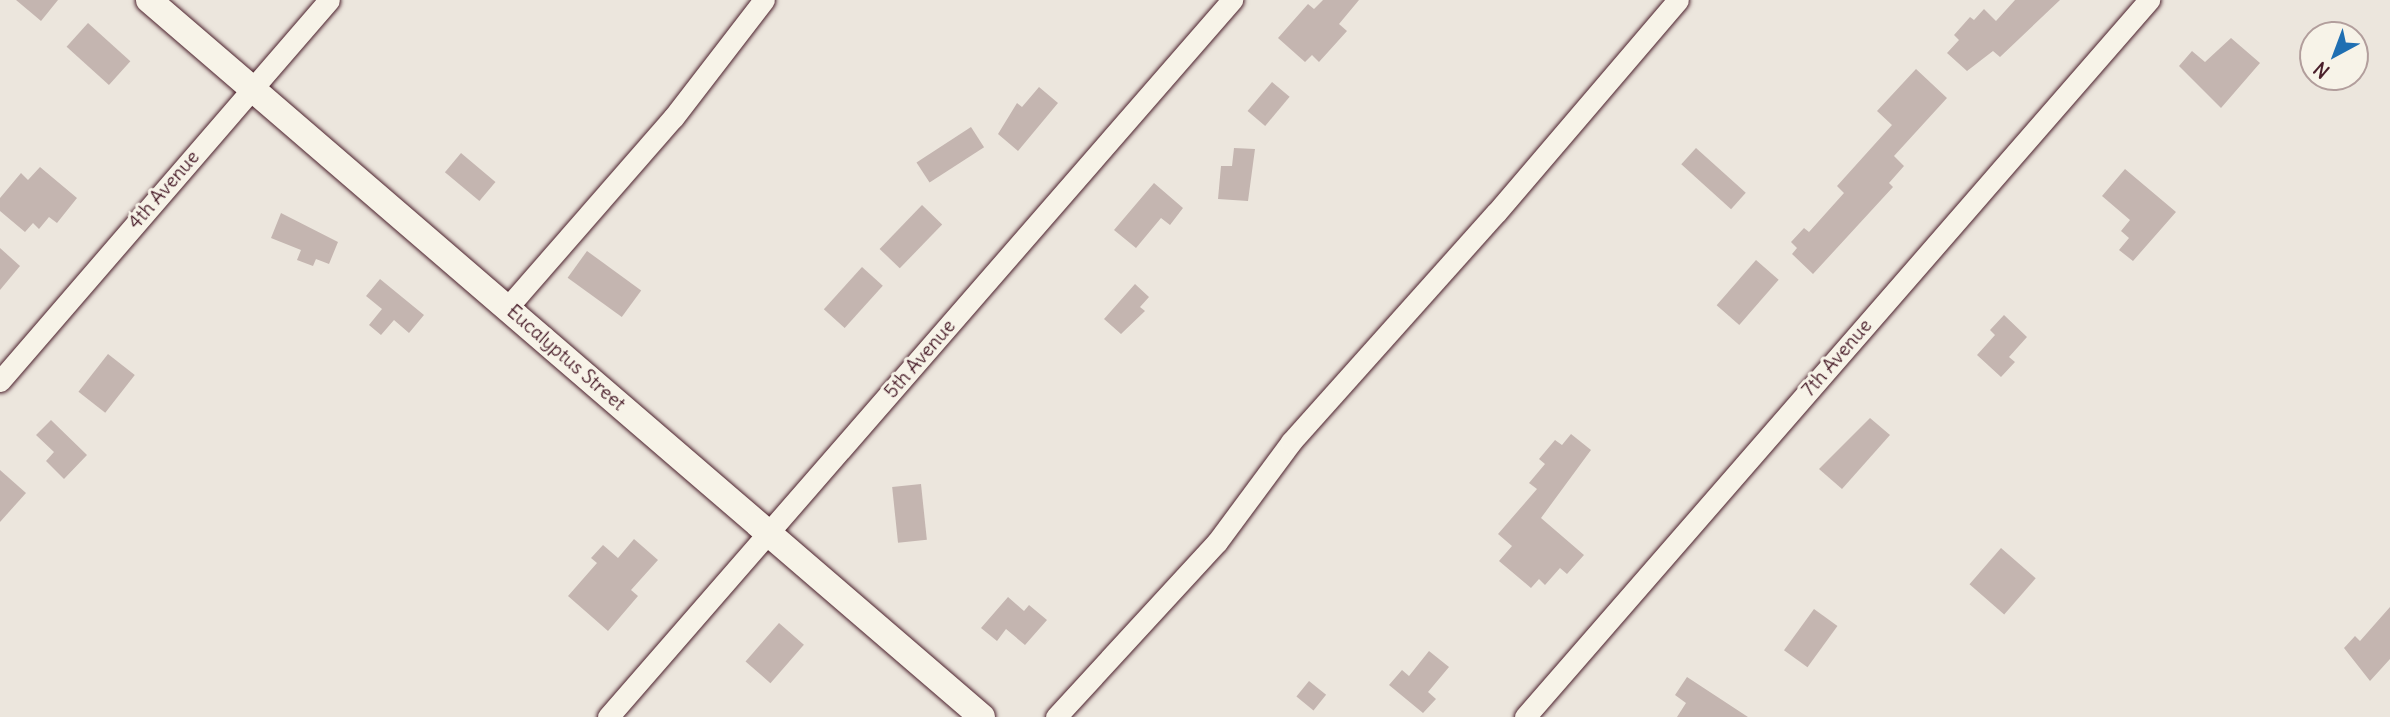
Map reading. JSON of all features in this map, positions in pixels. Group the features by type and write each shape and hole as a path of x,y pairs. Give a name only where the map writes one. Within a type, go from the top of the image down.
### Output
{"main road":[{"name":"Eucalyptus Street","path":"149,0 982,717"}],"street":[{"name":"4th Avenue","path":"0,381 329,0"},
{"path":"507,308 673,118 764,0"},
{"name":"5th Avenue","path":"608,717 767,531 1232,0"},
{"path":"1056,717 1217,542 1291,442 1496,214 1678,0"},
{"name":"7th Avenue","path":"1525,717 2149,0"}],"building":[{"path":"16,0 58,0 41,21"},
{"path":"1323,0 1359,0 1339,24 1347,31 1319,62 1312,55 1305,62 1278,38 1308,4 1314,9"},
{"path":"2015,0 2060,0 2000,57 1993,51 1967,71 1947,53 1959,40 1954,35 1970,17 1974,20 1984,9 1996,21"},
{"path":"88,23 130,61 109,85 67,47"},
{"path":"2231,38 2260,63 2221,108 2179,66 2192,51 2205,62"},
{"path":"1916,69 1947,98 1894,156 1904,166 1889,183 1893,187 1813,274 1792,254 1797,248 1791,242 1804,228 1809,232 1844,193 1837,186 1892,125 1877,111"},
{"path":"1272,82 1290,97 1265,126 1248,111"},
{"path":"1039,87 1058,103 1018,151 998,134 1017,103 1022,107"},
{"path":"971,127 984,147 930,183 916,162"},
{"path":"1234,148 1255,149 1248,201 1218,199 1221,166 1232,166"},
{"path":"1696,148 1746,193 1731,209 1681,164"},
{"path":"461,153 495,182 479,201 445,172"},
{"path":"40,167 77,198 57,223 49,217 39,229 33,223 25,232 0,211 0,198 21,173 28,180"},
{"path":"2125,169 2176,212 2133,261 2119,250 2129,238 2121,231 2130,220 2102,196"},
{"path":"1154,183 1183,208 1170,225 1161,218 1136,248 1114,230"},
{"path":"922,205 942,224 900,268 880,249"},
{"path":"281,213 338,242 329,264 316,259 313,266 297,260 301,250 271,238"},
{"path":"0,248 20,266 0,290"},
{"path":"587,251 641,290 622,317 568,278"},
{"path":"1756,260 1779,280 1739,325 1717,305"},
{"path":"862,267 883,286 845,328 824,309"},
{"path":"380,279 424,315 409,333 394,320 381,335 369,325 382,309 366,296"},
{"path":"1135,284 1149,297 1140,307 1145,311 1121,334 1104,319"},
{"path":"2004,315 2027,337 2009,357 2015,362 2001,377 1977,355 1995,335 1990,330"},
{"path":"108,354 135,375 105,413 78,392"},
{"path":"1870,418 1890,435 1842,489 1819,469"},
{"path":"51,420 87,455 64,479 46,461 54,452 36,435"},
{"path":"1571,434 1591,450 1541,518 1584,555 1567,574 1560,568 1545,585 1539,579 1531,588 1499,561 1512,546 1498,534 1537,489 1529,483 1545,464 1539,459 1555,440 1562,445"},
{"path":"0,470 26,493 0,522"},
{"path":"921,484 927,540 898,543 892,487"},
{"path":"634,539 658,560 631,590 638,596 608,631 568,596 597,563 591,558 603,545 618,558"},
{"path":"2001,548 2036,578 2004,614 1970,584"},
{"path":"1008,597 1024,611 1029,605 1047,620 1025,645 1006,629 997,641 981,628"},
{"path":"2390,607 2390,659 2370,681 2344,648 2355,636 2360,641"},
{"path":"1814,609 1837,626 1807,667 1784,650"},
{"path":"779,623 804,645 770,683 746,661"},
{"path":"1429,651 1449,667 1428,692 1436,699 1423,713 1389,685 1402,670 1409,676"},
{"path":"1687,677 1748,717 1677,717 1686,703 1675,695"},
{"path":"1309,681 1326,695 1314,710 1296,697"}]}
